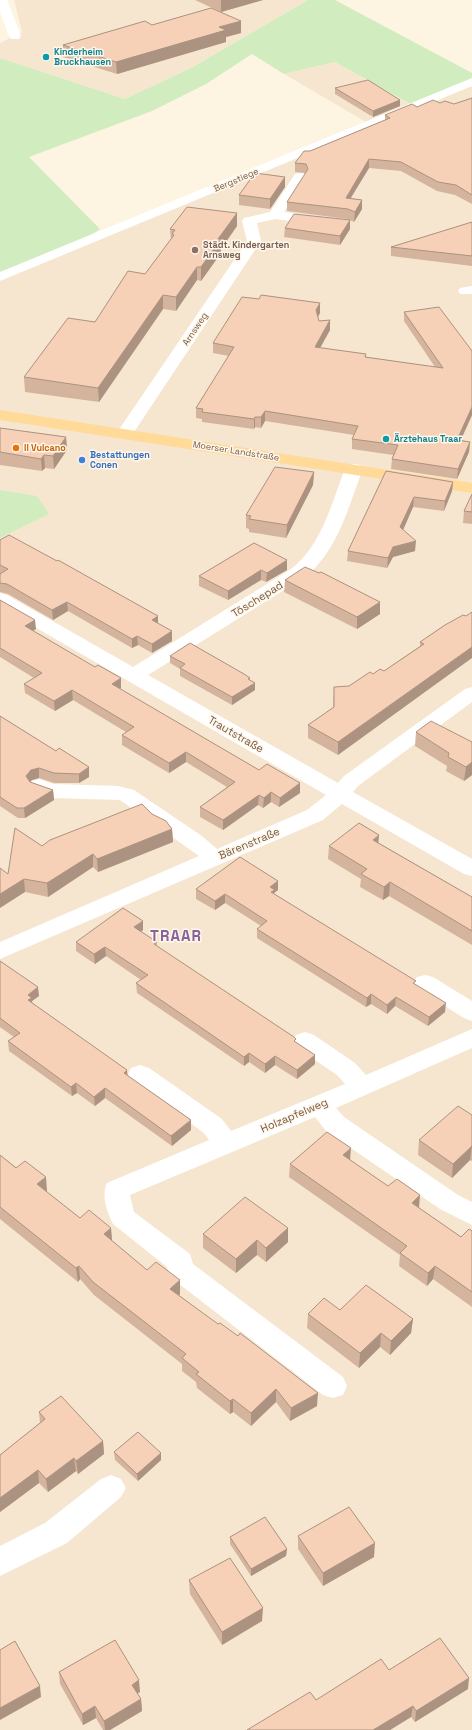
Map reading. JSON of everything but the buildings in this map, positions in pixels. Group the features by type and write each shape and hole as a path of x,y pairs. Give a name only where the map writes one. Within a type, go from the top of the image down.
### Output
{"main road":[{"name":"Moerser Landstraße","path":"0,415 472,488"}],"street":[{"path":"1,0 15,36"},
{"name":"Bergstiege","path":"0,277 472,82"},
{"path":"300,177 275,215 333,222"},
{"name":"Arnsweg","path":"124,434 254,241 249,221 275,215"},
{"name":"Töschepad","path":"134,675 298,573 310,564 326,542 354,469"},
{"name":"Trautstraße","path":"0,598 472,869"},
{"name":"Bärenstraße","path":"0,951 315,815 340,794 351,781 472,693"},
{"path":"39,786 52,791 118,793 127,795 194,841 215,858"},
{"path":"425,983 472,1012"},
{"name":"Holzapfelweg","path":"333,1386 180,1269 180,1262 122,1217 116,1190 362,1087 472,1038"},
{"path":"305,1041 346,1069 362,1087"},
{"path":"140,1074 213,1126 226,1144"},
{"path":"319,1105 335,1124 449,1202 472,1214"},
{"path":"0,1562 56,1533 111,1488"}],"shaded area":[{"path":"14,0 308,0 193,67 125,99 0,58 0,43 22,32"},
{"path":"335,62 416,108 472,84 472,1730 0,1730 0,279 366,122 284,74"}],"green space":[{"path":"308,0 335,0 472,73 472,79 410,104 335,62 284,74 252,54 206,84 152,111 29,157 100,229 87,238 0,275 0,58 125,99 193,67"},
{"path":"0,490 37,496 49,514 0,538"}],"place":[{"name":"Kinderheim Bruckhausen","path":"46,57"},
{"name":"Städt. Kindergarten Arnsweg","path":"195,250"},
{"name":"Ärztehaus Traar","path":"386,439"},
{"name":"Il Vulcano","path":"16,448"},
{"name":"Bestattungen Conen","path":"82,460"}],"district":[{"name":"TRAAR","path":"176,935"}]}
